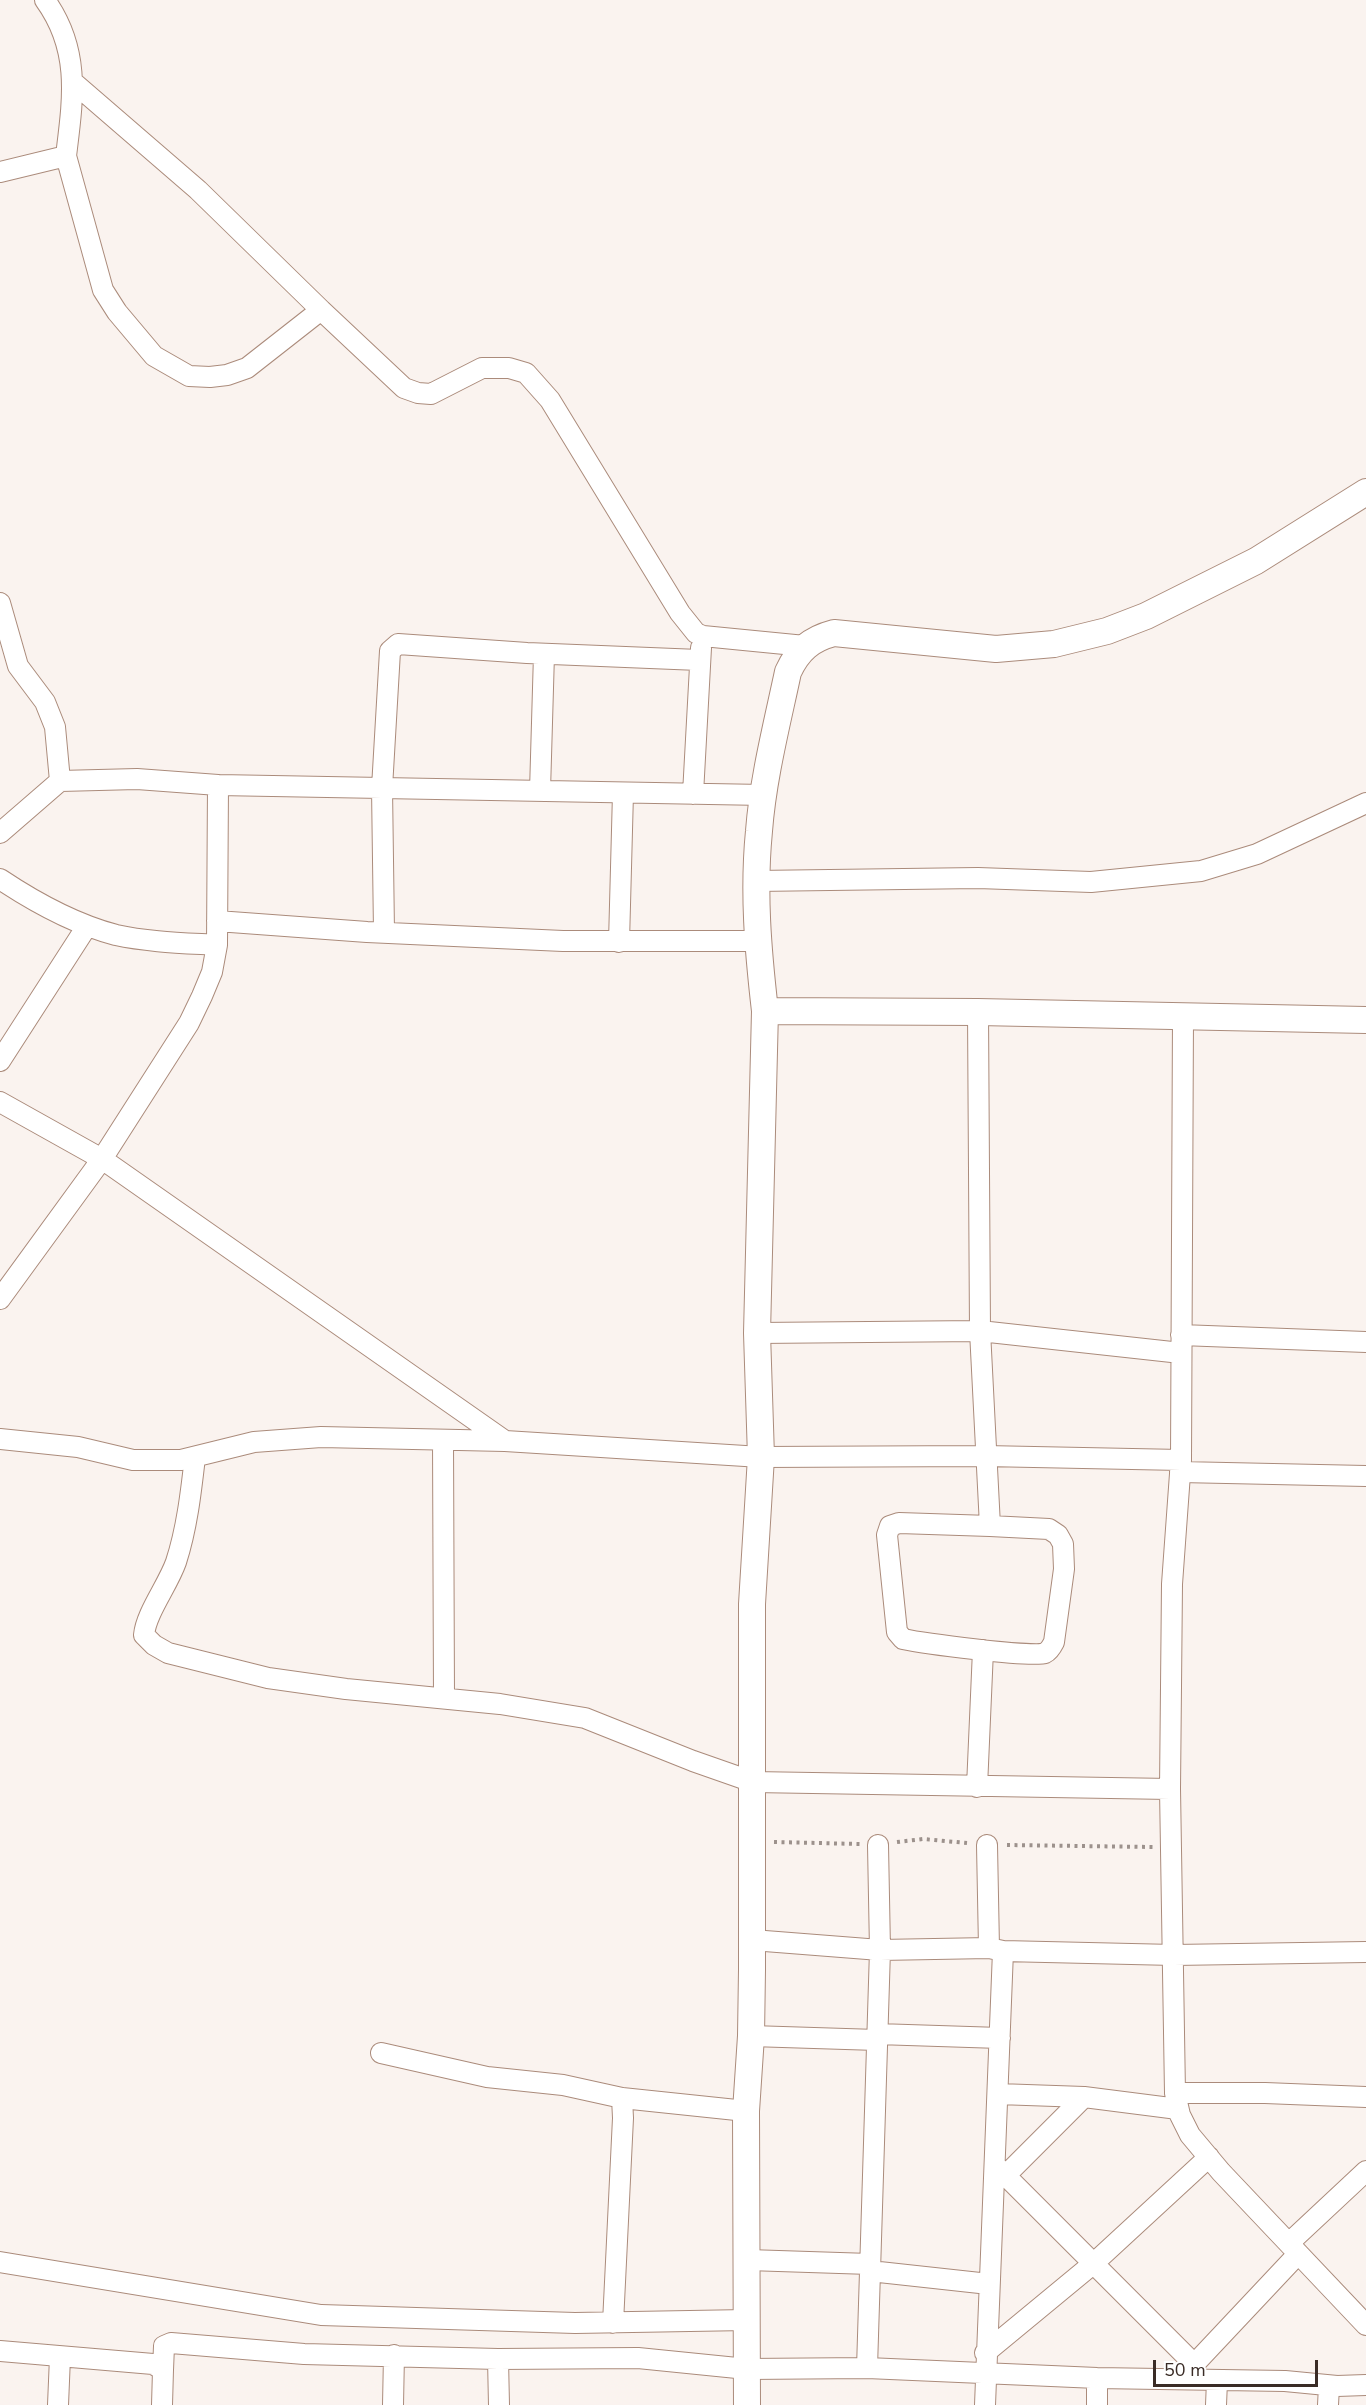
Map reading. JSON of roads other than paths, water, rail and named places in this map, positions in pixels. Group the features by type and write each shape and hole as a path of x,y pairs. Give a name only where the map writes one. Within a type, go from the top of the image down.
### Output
{"street":[{"path":"45,0 58,21 72,64 73,82 66,156 103,290 117,312 154,356 189,376 227,375 247,368 321,310"},
{"path":"73,82 198,190 404,388 418,393 431,394 482,368 509,368 526,373 550,400 690,627 703,636 805,646"},
{"path":"0,172 66,156"},
{"path":"747,2405 746,2111 751,2036 752,1604 761,1457 757,1333 765,1011 757,941 756,881 764,795 788,672 794,657 805,646 820,636 834,633 996,649 1054,644 1107,631 1146,616 1256,561 1366,492"},
{"path":"0,603 18,666 45,702 55,727 60,781"},
{"path":"693,794 699,660 703,636"},
{"path":"384,932 382,788 390,651 393,647 398,644 544,654 699,660"},
{"path":"540,791 544,654"},
{"path":"0,833 60,781 137,779 218,785 764,795"},
{"path":"0,1299 102,1159 189,1023 212,972 217,945 218,785"},
{"path":"619,942 623,793"},
{"path":"756,881 978,878 1091,882 1201,871 1257,854 1366,803"},
{"path":"0,879 43,905 87,926 119,935 217,945"},
{"path":"217,921 384,932 619,942 757,941"},
{"path":"0,1061 87,926"},
{"path":"765,1011 978,1012 1366,1020"},
{"path":"978,1012 980,1331 990,1526"},
{"path":"1184,1016 1180,1466 1172,1584 1170,1789 1176,2101 1190,2135 1293,2249 1366,2325"},
{"path":"0,1102 102,1159 505,1441"},
{"path":"757,1333 980,1331 1181,1344 1366,1342"},
{"path":"0,1438 78,1447 133,1460 181,1460 254,1442 298,1439 444,1440 505,1441 761,1457 985,1456 1366,1476"},
{"path":"444,1440 444,1698"},
{"path":"195,1456 188,1514 176,1563 160,1599 145,1624 144,1635 154,1645 168,1653 268,1678 444,1698 585,1718 753,1782 1170,1789"},
{"path":"899,1523 1049,1529 1058,1535 1063,1544 1064,1569 1054,1642 1051,1648 1043,1654 983,1650 912,1641 903,1639 897,1632 887,1535 890,1526 899,1523"},
{"path":"976,1787 983,1650"},
{"path":"867,2368 880,1950 878,1845"},
{"path":"985,2405 989,2284 1000,2171 998,2094 1000,2038 996,1949 987,1845"},
{"path":"752,1940 880,1950 996,1949 1174,1955 1366,1952"},
{"path":"751,2036 1000,2038"},
{"path":"381,2053 487,2077 563,2085 622,2098 746,2111"},
{"path":"998,2094 1176,2101 1265,2093 1366,2097"},
{"path":"1000,2171 1084,2097"},
{"path":"613,2323 622,2098"},
{"path":"986,2353 1094,2263 1209,2157"},
{"path":"1000,2171 1195,2365"},
{"path":"1181,2379 1293,2249 1366,2171"},
{"path":"748,2260 870,2267 989,2284"},
{"path":"0,2262 321,2315 429,2320 613,2323 747,2320"},
{"path":"162,2405 164,2346 171,2343 304,2354 498,2359 638,2358 747,2369 867,2368 1097,2378 1285,2381 1328,2395 1364,2382"},
{"path":"0,2351 153,2364 163,2370"},
{"path":"393,2405 394,2355"},
{"path":"58,2405 60,2357"},
{"path":"498,2359 499,2405"},
{"path":"1097,2378 1097,2405"},
{"path":"1216,2405 1217,2381"}]}
